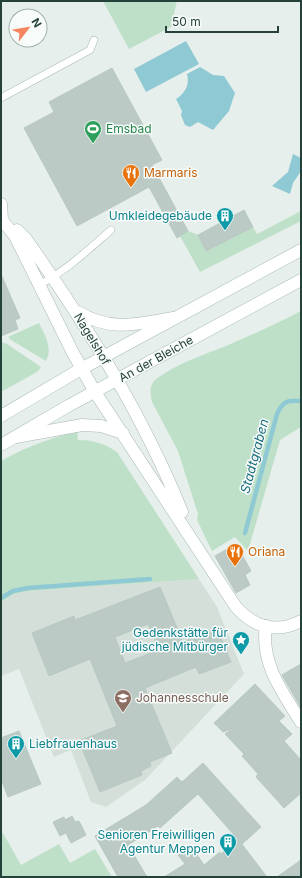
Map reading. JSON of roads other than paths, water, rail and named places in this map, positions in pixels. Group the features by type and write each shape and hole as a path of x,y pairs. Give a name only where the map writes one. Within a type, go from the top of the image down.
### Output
{"street":[{"path":"1,204 2,220"},
{"name":"Nagelshof","path":"2,220 14,227 26,239 75,311 117,380 165,470 192,537"},
{"name":"Nagelshof","path":"2,220 15,236 81,369 192,537 236,607 246,618 255,624 279,628 294,625 301,621"},
{"path":"1,416 81,369 173,318 301,250"},
{"name":"An der Bleiche","path":"6,442 301,280"},
{"path":"75,311 91,320 108,325 129,326 173,318"},
{"name":"An der Bleiche","path":"6,442 82,425 101,426 123,433"},
{"path":"266,626 264,639 266,659 273,675 301,722"}],"lane":[{"path":"1,98 90,50 94,40"},
{"path":"39,285 81,258 111,230"}],"water":[{"path":"186,41 199,64 146,92 134,69"},
{"path":"200,67 213,75 224,76 235,93 229,111 213,130 198,122 190,127 185,125 181,115 182,111 176,99 186,88 188,82 187,74"},
{"path":"293,154 301,158 301,171 293,183 290,194 272,186 288,172"}],"waterway":[{"name":"Stadtgraben","path":"245,533 277,414 281,406 286,402 301,401"},
{"name":"Stadtgraben","path":"1,598 13,591 28,588 150,579"}],"place":[{"name":"Emsbad","path":"93,144"},
{"name":"Marmaris","path":"131,188"},
{"name":"Umkleidegebäude","path":"225,231"},
{"name":"Oriana","path":"235,567"},
{"name":"Gedenkstätte für jüdische Mitbürger","path":"241,655"},
{"name":"Johannesschule","path":"123,713"},
{"name":"Liebfrauenhaus","path":"16,759"},
{"name":"Senioren Freiwilligen Agentur Meppen","path":"228,857"}]}
